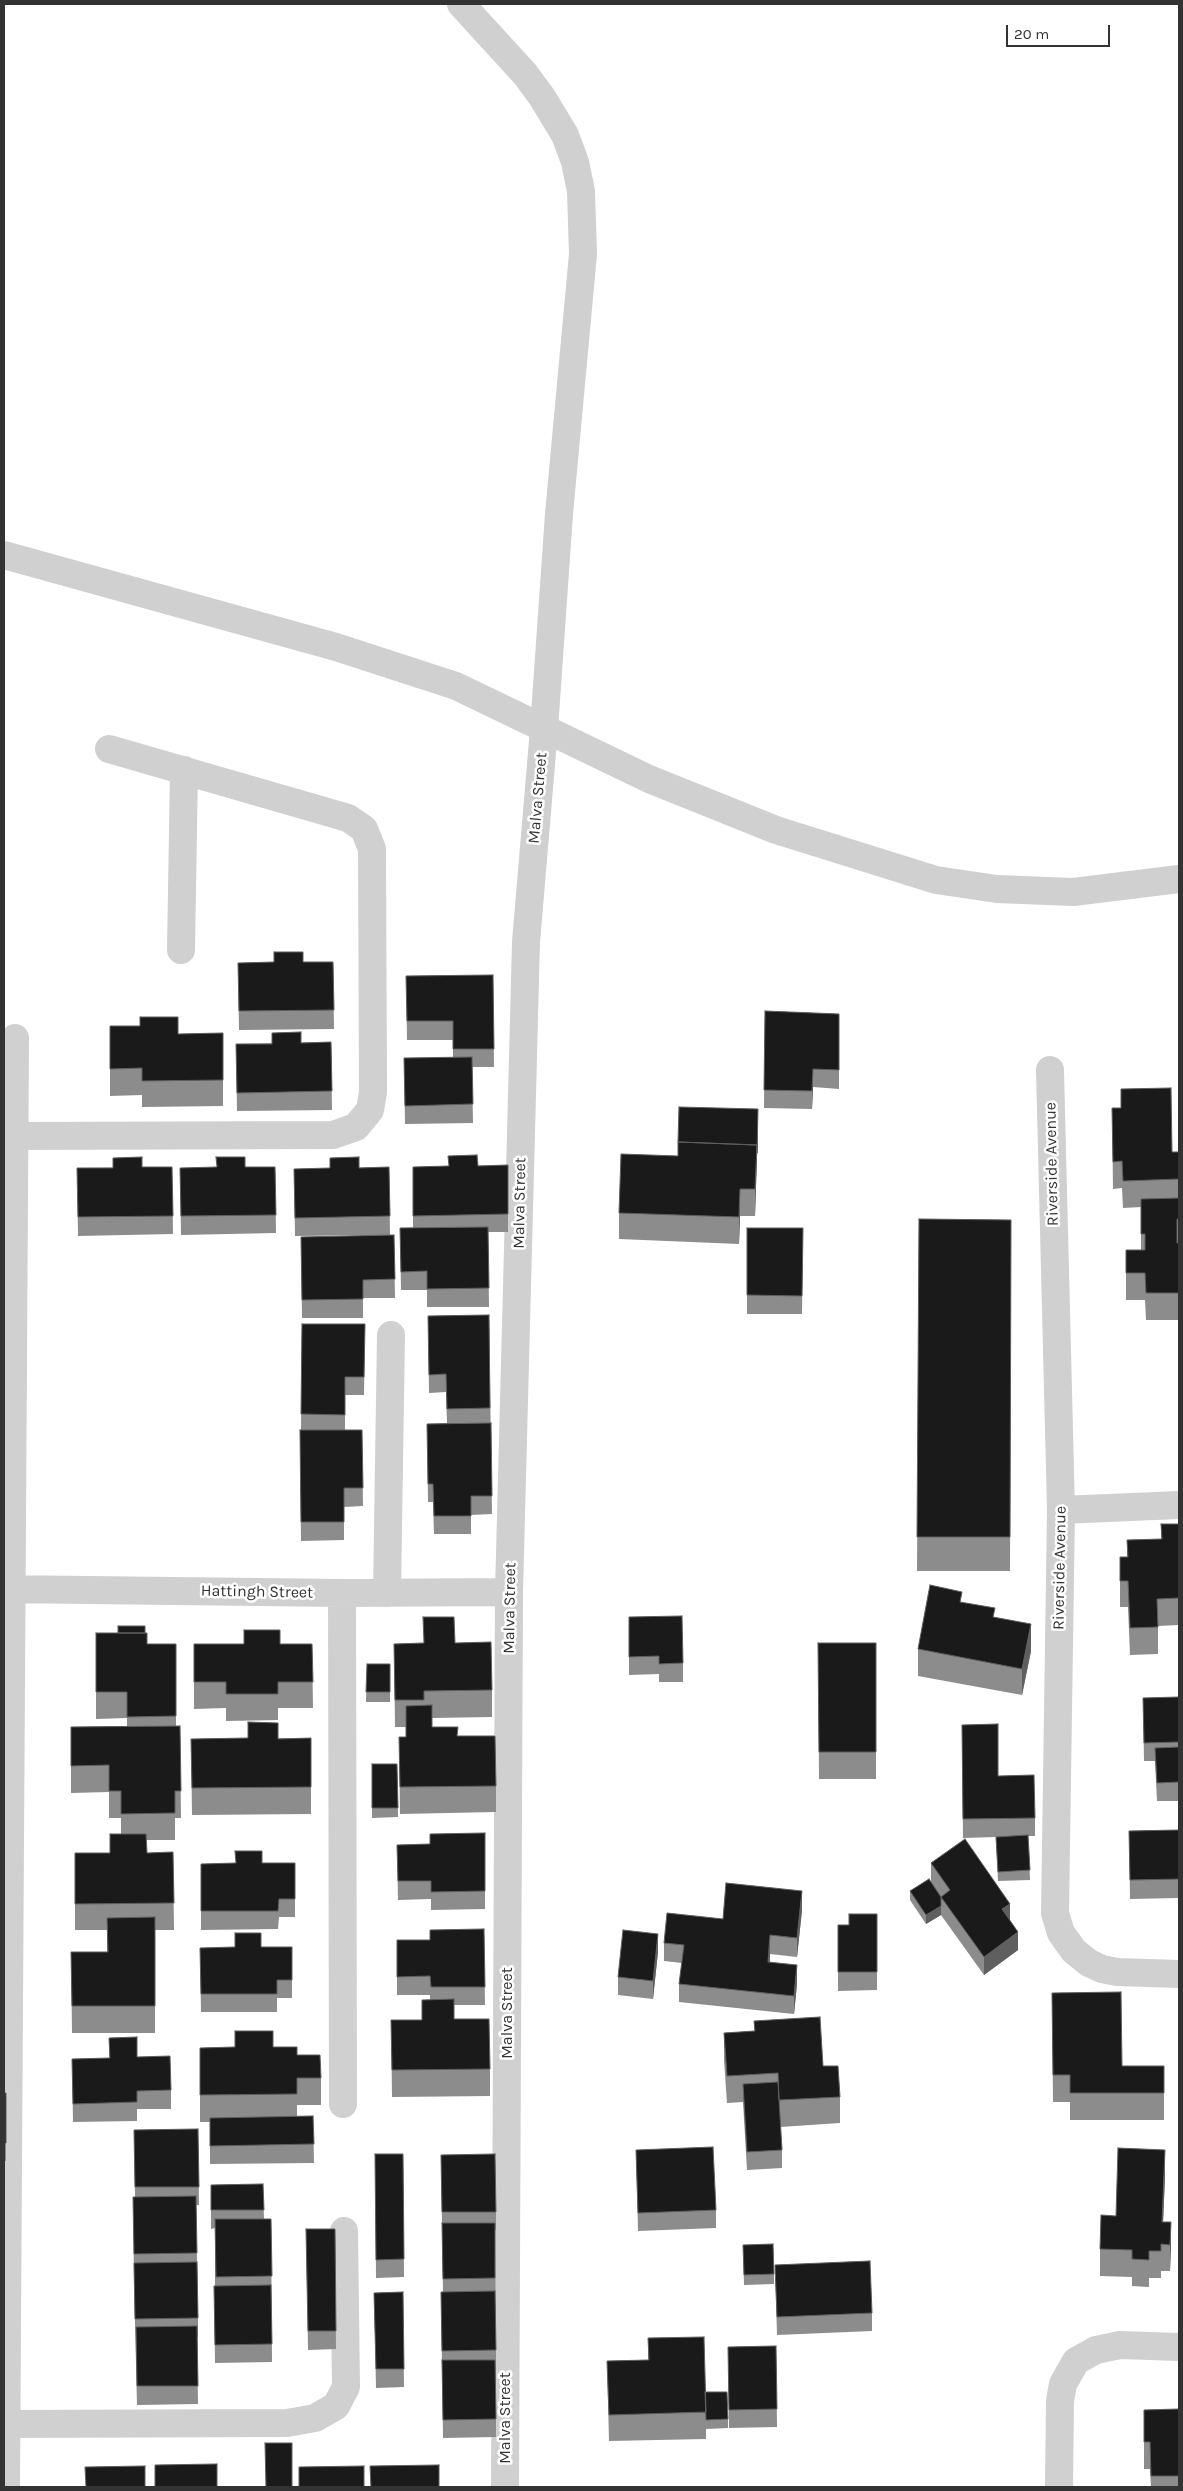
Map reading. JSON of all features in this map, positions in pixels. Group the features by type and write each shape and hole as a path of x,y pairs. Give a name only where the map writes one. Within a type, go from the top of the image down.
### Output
{"street":[{"name":"Malva Street","path":"460,4 525,74 551,110 565,136 575,162 581,191 583,254 558,514 544,729 526,942 509,1592 505,2487"},
{"path":"4,556 336,647 456,686 650,779 776,830 936,880 997,889 1073,892 1179,879"},
{"path":"14,1136 332,1136 356,1127 370,1110 373,1092 372,849 364,829 348,818 109,748"},
{"path":"181,950 184,770"},
{"path":"6,2487 8,1589 15,1038"},
{"name":"Riverside Avenue","path":"1050,1070 1061,1510 1055,1913 1058,1924 1074,1951 1089,1963 1102,1969 1117,1972 1179,1974"},
{"path":"387,1593 392,1335"},
{"path":"1061,1510 1179,1505"},
{"name":"Hattingh Street","path":"8,1589 342,1593 509,1592"},
{"path":"342,1593 343,2104"},
{"path":"6,2424 287,2423 315,2418 336,2406 346,2387 344,2231"},
{"path":"1059,2487 1060,2401 1063,2384 1076,2361 1096,2350 1120,2345 1179,2347"}],"building":[{"path":"274,952 303,952 303,962 333,962 334,1010 239,1011 238,963 274,962"},
{"path":"493,975 494,1049 453,1049 453,1021 407,1021 406,976"},
{"path":"765,1011 839,1014 839,1070 813,1069 812,1091 764,1090"},
{"path":"140,1017 178,1017 178,1034 223,1033 223,1080 142,1081 142,1068 110,1069 110,1026 140,1026"},
{"path":"301,1032 301,1043 331,1042 332,1091 237,1093 236,1044 272,1044 272,1033"},
{"path":"472,1057 473,1104 405,1106 404,1058"},
{"path":"1171,1088 1172,1152 1179,1152 1179,1179 1123,1181 1122,1161 1113,1162 1112,1108 1121,1108 1121,1089"},
{"path":"679,1107 758,1109 757,1153 757,1145 678,1142"},
{"path":"678,1142 757,1145 755,1189 740,1189 739,1217 619,1213 621,1154 678,1156"},
{"path":"477,1155 478,1166 508,1165 508,1214 413,1216 413,1167 449,1166 448,1156"},
{"path":"142,1157 142,1167 172,1167 173,1216 78,1217 77,1168 113,1168 113,1158"},
{"path":"216,1157 245,1157 245,1167 275,1167 276,1215 181,1216 180,1168 217,1167"},
{"path":"359,1157 359,1168 389,1167 390,1216 295,1218 294,1169 330,1168 330,1158"},
{"path":"1179,1198 1177,1243 1179,1243 1179,1293 1146,1293 1145,1273 1126,1273 1126,1250 1145,1250 1145,1234 1141,1234 1141,1199"},
{"path":"919,1219 1011,1220 1010,1537 917,1537"},
{"path":"488,1227 489,1288 427,1289 427,1271 401,1272 400,1228"},
{"path":"747,1228 803,1228 802,1296 747,1295"},
{"path":"394,1235 395,1279 363,1280 363,1299 302,1300 301,1237"},
{"path":"489,1315 490,1408 447,1409 446,1374 429,1375 428,1316"},
{"path":"302,1324 365,1324 364,1377 345,1377 345,1415 301,1414"},
{"path":"491,1423 492,1496 471,1496 471,1516 434,1516 433,1484 428,1484 427,1424"},
{"path":"300,1430 362,1430 363,1488 344,1488 344,1522 301,1522"},
{"path":"1161,1524 1179,1524 1179,1598 1157,1599 1158,1627 1130,1628 1128,1581 1120,1581 1120,1557 1128,1557 1127,1540 1162,1539"},
{"path":"930,1585 962,1592 960,1602 995,1608 993,1617 1031,1624 1022,1669 918,1649"},
{"path":"682,1616 683,1663 659,1664 659,1656 629,1657 629,1617"},
{"path":"423,1617 454,1617 455,1643 491,1642 492,1690 424,1691 424,1700 395,1700 394,1644 424,1643"},
{"path":"118,1626 145,1626 145,1633 118,1633"},
{"path":"244,1630 280,1630 280,1644 312,1644 313,1682 278,1682 278,1694 226,1694 226,1682 194,1682 194,1644 244,1644"},
{"path":"96,1633 147,1633 147,1644 176,1644 176,1716 127,1717 127,1692 96,1692"},
{"path":"818,1643 876,1643 876,1752 819,1752"},
{"path":"367,1664 390,1664 390,1692 366,1692"},
{"path":"1179,1697 1179,1742 1144,1743 1143,1698"},
{"path":"432,1705 432,1727 458,1727 457,1736 495,1736 496,1786 400,1787 399,1737 406,1737 406,1706"},
{"path":"248,1722 278,1723 278,1739 311,1738 311,1787 192,1788 191,1739 248,1738"},
{"path":"998,1724 998,1776 1034,1775 1035,1818 963,1819 962,1725"},
{"path":"180,1726 181,1791 175,1791 175,1813 121,1814 121,1791 109,1791 109,1765 71,1766 71,1727"},
{"path":"1179,1747 1179,1782 1157,1783 1155,1748"},
{"path":"372,1764 397,1764 398,1808 372,1808"},
{"path":"1179,1830 1179,1879 1130,1880 1129,1831"},
{"path":"485,1833 485,1891 431,1892 431,1881 398,1881 397,1845 430,1844 430,1834"},
{"path":"110,1834 146,1834 147,1853 173,1852 174,1903 75,1904 75,1853 110,1853"},
{"path":"1028,1835 1030,1870 998,1872 996,1837"},
{"path":"965,1839 1010,1904 1002,1909 1018,1932 984,1957 941,1897 950,1890 931,1863"},
{"path":"235,1851 262,1851 262,1863 295,1863 295,1899 279,1899 278,1911 201,1911 201,1864 236,1863"},
{"path":"929,1879 941,1897 941,1906 926,1915 910,1891"},
{"path":"726,1883 802,1891 797,1938 770,1935 768,1962 797,1965 794,1996 679,1984 684,1945 664,1943 667,1913 723,1919"},
{"path":"849,1914 877,1914 877,1972 838,1972 838,1925 849,1925"},
{"path":"155,1917 155,2006 72,2006 71,1952 108,1952 107,1918"},
{"path":"484,1929 485,1987 431,1987 430,1976 397,1977 397,1940 430,1940 430,1930"},
{"path":"623,1930 658,1934 653,1981 618,1977"},
{"path":"235,1933 261,1933 261,1947 292,1947 292,1980 277,1980 277,1994 201,1994 200,1948 235,1947"},
{"path":"1121,1992 1122,2066 1164,2066 1164,2093 1070,2093 1070,2075 1053,2075 1052,1993"},
{"path":"454,1999 454,2019 489,2019 490,2069 392,2070 391,2020 422,2020 422,2000"},
{"path":"820,2017 823,2066 838,2066 840,2097 779,2100 778,2073 727,2076 724,2033 755,2031 754,2021"},
{"path":"235,2031 273,2031 273,2047 297,2047 297,2055 320,2055 321,2078 297,2078 297,2094 200,2095 200,2048 235,2047"},
{"path":"137,2037 137,2057 170,2056 171,2090 137,2091 137,2102 73,2104 72,2059 110,2058 109,2038"},
{"path":"778,2082 782,2150 747,2152 743,2084"},
{"path":"4,2093 6,2093 6,2143 4,2143"},
{"path":"313,2116 314,2144 210,2146 210,2118"},
{"path":"198,2129 199,2187 135,2187 134,2130"},
{"path":"713,2147 716,2210 638,2213 636,2150"},
{"path":"1118,2148 1165,2150 1162,2222 1171,2222 1170,2245 1161,2244 1161,2251 1149,2251 1149,2260 1132,2259 1132,2250 1100,2249 1101,2215 1116,2216"},
{"path":"375,2154 403,2154 404,2259 376,2260"},
{"path":"495,2154 496,2212 442,2212 441,2155"},
{"path":"263,2184 264,2210 211,2210 211,2185"},
{"path":"196,2196 197,2253 134,2254 133,2197"},
{"path":"215,2219 271,2219 272,2276 216,2277"},
{"path":"442,2223 495,2223 495,2278 443,2279"},
{"path":"306,2229 335,2229 336,2331 308,2331"},
{"path":"773,2244 774,2274 744,2275 743,2245"},
{"path":"870,2261 872,2313 777,2317 775,2265"},
{"path":"197,2262 198,2318 135,2319 134,2263"},
{"path":"271,2285 272,2344 215,2345 214,2286"},
{"path":"495,2291 496,2350 442,2351 441,2292"},
{"path":"403,2292 404,2369 376,2369 374,2293"},
{"path":"197,2326 198,2386 137,2386 136,2327"},
{"path":"704,2337 706,2412 609,2415 607,2361 649,2360 648,2338"},
{"path":"776,2346 777,2409 729,2410 728,2347"},
{"path":"442,2360 495,2360 496,2419 443,2420"},
{"path":"705,2392 727,2392 728,2419 706,2420"},
{"path":"1179,2409 1179,2476 1151,2476 1150,2442 1144,2442 1144,2410"},
{"path":"265,2443 292,2443 292,2487 266,2487"},
{"path":"217,2464 217,2487 155,2487 155,2465"},
{"path":"439,2465 439,2487 371,2487 370,2466"},
{"path":"145,2466 145,2487 86,2487 85,2467"},
{"path":"364,2466 364,2487 299,2487 299,2467"}]}
